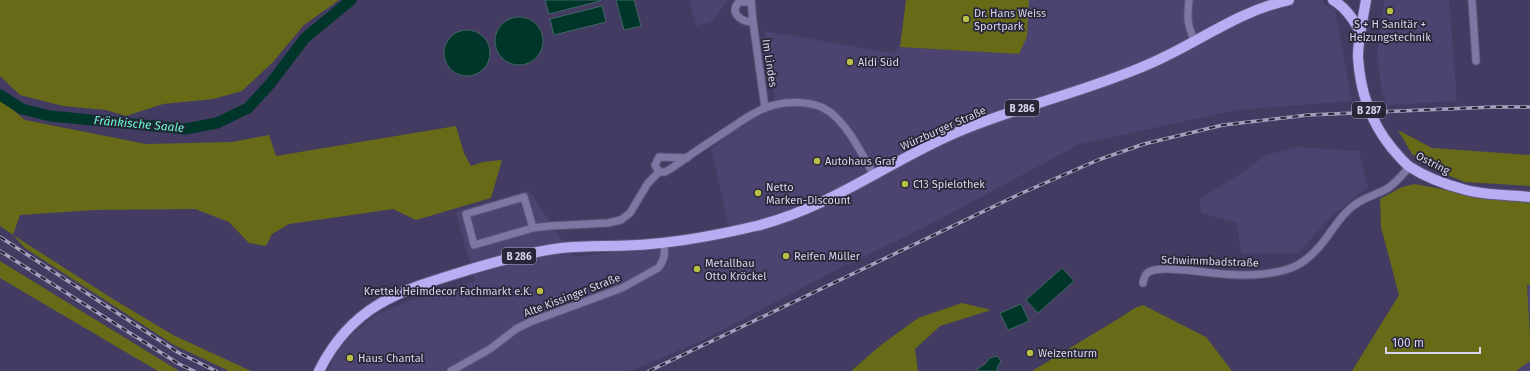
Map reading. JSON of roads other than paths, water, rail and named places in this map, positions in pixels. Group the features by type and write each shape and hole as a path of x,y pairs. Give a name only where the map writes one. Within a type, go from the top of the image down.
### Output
{"main road":[{"name":"Würzburger Straße","path":"319,371 340,338 365,313 395,295 417,286 496,262 542,251 578,247 664,243 720,234 777,220 811,208 940,140 964,129 1024,107 1130,72 1195,42 1236,19 1268,5 1289,0"},
{"path":"1333,0 1341,5 1350,15 1360,31"},
{"name":"Ostring","path":"1366,0 1360,31 1358,56 1360,82 1365,101 1375,125 1398,156 1410,166 1435,180 1468,191 1530,197"}],"street":[{"path":"1189,0 1187,18 1188,26 1195,42"},
{"path":"1472,0 1476,61"},
{"name":"Im Lindes","path":"753,22 746,22 737,15 735,10 739,2 751,1 765,108"},
{"path":"533,228 524,197 466,214 474,245 533,228 608,223 621,220 630,213 648,183 659,172 665,172 746,118 765,108 790,103 802,103 819,106 829,112 838,120 850,135 862,152 874,175"},
{"path":"659,172 655,165 659,157 687,158"},
{"name":"Schwimmbadstraße","path":"1143,283 1146,274 1150,271 1175,270 1244,275 1275,272 1300,265 1306,261 1324,241 1340,217 1352,206 1365,197 1387,188 1399,180 1410,166"},
{"name":"Alte Kissinger Straße","path":"451,371 490,350 516,329 530,322 622,288 652,271 662,263 664,257 664,243"}],"waterway":[{"name":"Fränkische Saale","path":"0,95 22,109 50,116 185,129 217,123 248,108 270,84 305,38 351,0"}],"railway":[{"path":"649,371 1022,193 1098,160 1144,144 1223,125 1308,115 1493,107 1530,107"},
{"path":"0,237 179,353 216,371"},
{"path":"0,251 179,364 194,371"}],"place":[{"name":"S + H Sanitär + Heizungstechnik","path":"1390,11"},
{"name":"Dr. Hans Weiss Sportpark","path":"966,19"},
{"name":"Aldi Süd","path":"850,62"},
{"name":"Autohaus Graf","path":"817,161"},
{"name":"C13 Spielothek","path":"905,184"},
{"name":"Netto Marken-Discount","path":"758,193"},
{"name":"Reifen Müller","path":"786,256"},
{"name":"Metallbau Otto Kröckel","path":"697,269"},
{"name":"Krettek Heimdecor Fachmarkt e.K.","path":"540,291"},
{"name":"Weizenturm","path":"1030,353"},
{"name":"Haus Chantal","path":"350,358"}]}
